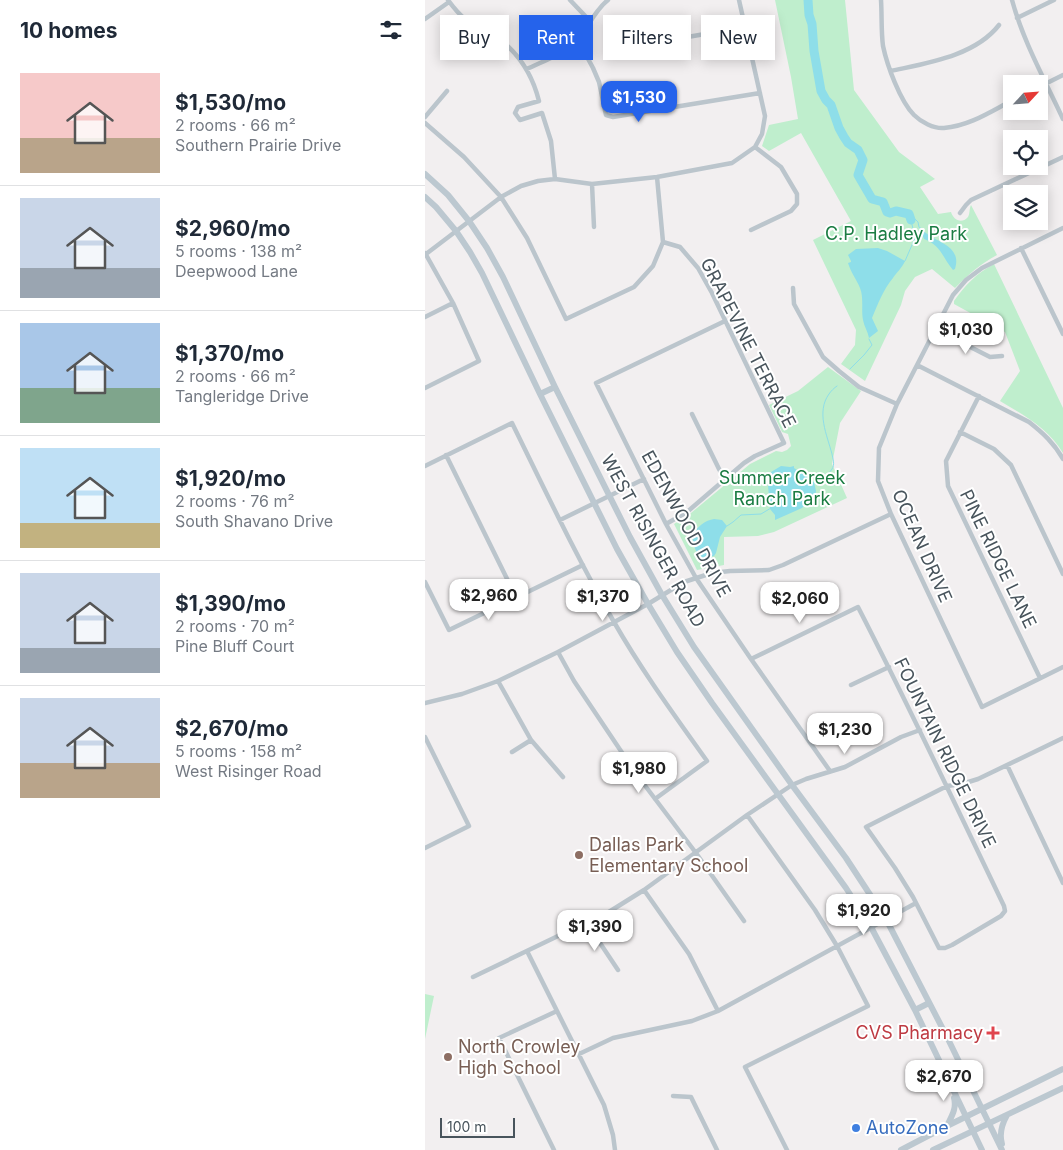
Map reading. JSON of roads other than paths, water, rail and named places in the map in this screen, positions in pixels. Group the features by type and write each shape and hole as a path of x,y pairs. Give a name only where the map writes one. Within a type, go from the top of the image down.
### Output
{"main road":[{"name":"WEST RISINGER ROAD","path":"425,174 447,195 469,221 487,248 503,277 629,537 694,647 846,858 886,919 1003,1150"},
{"name":"WEST RISINGER ROAD","path":"425,197 456,231 482,273 593,503 648,604 677,652 846,888 871,928 915,1010 982,1150"},
{"path":"540,394 555,387"},
{"path":"915,1010 929,1003"},
{"path":"901,1150 1063,1069"},
{"path":"947,1078 955,1104 947,1126"},
{"path":"933,1150 1063,1088"},
{"path":"1003,1150 1000,1137 1008,1114"}],"street":[{"path":"570,0 584,15"},
{"path":"593,17 608,0"},
{"path":"739,0 743,15"},
{"path":"881,0 883,44 887,65 909,110 915,116 937,128 945,128 980,118 1003,105"},
{"path":"1012,0 1017,18 1042,75"},
{"path":"1017,18 1054,0"},
{"path":"425,19 448,1 467,21 491,32 515,52 527,69 535,88 551,142 555,179"},
{"path":"891,71 935,61 964,51 993,34 999,26"},
{"path":"527,69 546,60"},
{"path":"589,60 599,82 607,115 613,118 760,93"},
{"path":"425,388 479,361 453,303 425,253 501,197 521,186 538,181 555,179 592,184 657,177 732,163 755,147 762,134 765,116 753,60"},
{"path":"1048,82 1063,75"},
{"path":"1048,87 1063,119"},
{"path":"425,117 447,91"},
{"path":"539,102 518,107 515,113 520,120 542,113"},
{"path":"425,122 464,157 501,197 527,238 566,320 634,287 653,266 663,242 657,177"},
{"path":"751,230 791,211 797,204 797,194 781,167 755,147"},
{"path":"960,213 971,200 1063,157"},
{"path":"592,184 594,227"},
{"name":"OCEAN DRIVE","path":"1063,228 981,268 953,295 897,404 879,448 878,481 891,514 981,706 1063,667"},
{"name":"GRAPEVINE TERRACE","path":"663,242 680,247 698,268 712,293 784,443 755,456 725,479"},
{"path":"1021,248 1063,334"},
{"path":"793,288 795,304 823,357 859,387 897,404"},
{"path":"425,316 453,303"},
{"name":"EDENWOOD DRIVE","path":"725,322 596,383 666,524 697,578 830,771"},
{"path":"935,329 990,357 1002,356"},
{"path":"917,365 1029,422 1044,434 1057,448 1063,458"},
{"name":"PINE RIDGE LANE","path":"979,396 946,461 948,486 1040,678"},
{"path":"666,524 687,512 725,479 692,414"},
{"path":"425,466 512,423 583,565 614,622 644,672 707,761 655,798"},
{"path":"960,432 994,449 1011,465 1063,574"},
{"path":"446,456 516,597"},
{"path":"560,520 643,479"},
{"path":"425,703 462,694 498,681 558,652 648,604 684,582 712,573 769,570 891,514"},
{"path":"425,582 449,630 583,565"},
{"name":"FOUNTAIN RIDGE DRIVE","path":"751,659 858,607 920,730 1005,911 1001,916 952,945 939,948 916,903"},
{"path":"558,652 574,681 637,775 744,921"},
{"path":"851,685 889,667"},
{"path":"498,681 531,740 563,777"},
{"path":"473,977 558,936 588,925 644,890 747,815 792,785 845,767 901,737 920,730"},
{"path":"425,737 469,826 425,848"},
{"path":"579,1054 613,1038 692,1021 718,1011 916,903 895,868 866,827 947,786 968,783 1063,738"},
{"path":"512,752 531,740"},
{"path":"1007,765 1063,883"},
{"path":"747,815 815,910 837,946 868,1006 745,1066 787,1150"},
{"path":"644,890 689,954 718,1011"},
{"path":"588,925 618,970"},
{"path":"527,951 604,1105 613,1135 615,1150"},
{"path":"555,1150 499,1038 557,1011"},
{"path":"673,1096 691,1097 717,1150"}],"water":[{"path":"919,227 952,250 956,261 955,269 953,270 938,248 924,239"},
{"path":"878,248 905,261 881,297 872,318 878,331 869,338 863,320 861,292 849,267 848,263 851,261 848,255 856,249"},
{"path":"781,466 794,466 794,468 814,482 816,491 815,498 802,508 775,520 775,515 770,509 768,485 771,472"},
{"path":"714,519 722,520 727,526 720,537 714,556 699,557 693,542 694,533 701,525"}],"waterway":[{"path":"808,0 821,91 831,105 844,137 848,143 858,150 863,160 858,175 872,199 883,202 887,212 896,211 909,214 911,220"},
{"path":"911,217 918,222 919,227"},
{"path":"904,262 915,238 911,220"},
{"path":"850,369 872,345 869,339"},
{"path":"813,483 828,473 833,466 833,458 825,431 823,408 830,393 837,386"},
{"path":"727,526 741,515 761,514 771,508"}],"place":[{"name":"Dallas Park Elementary School","path":"579,855"},
{"name":"CVS Pharmacy","path":"993,1033"},
{"name":"North Crowley High School","path":"448,1057"},
{"name":"AutoZone","path":"856,1128"}],"park label":[{"name":"C.P. Hadley Park","path":"896,234"},
{"name":"Summer Creek Ranch Park","path":"782,488"}]}
